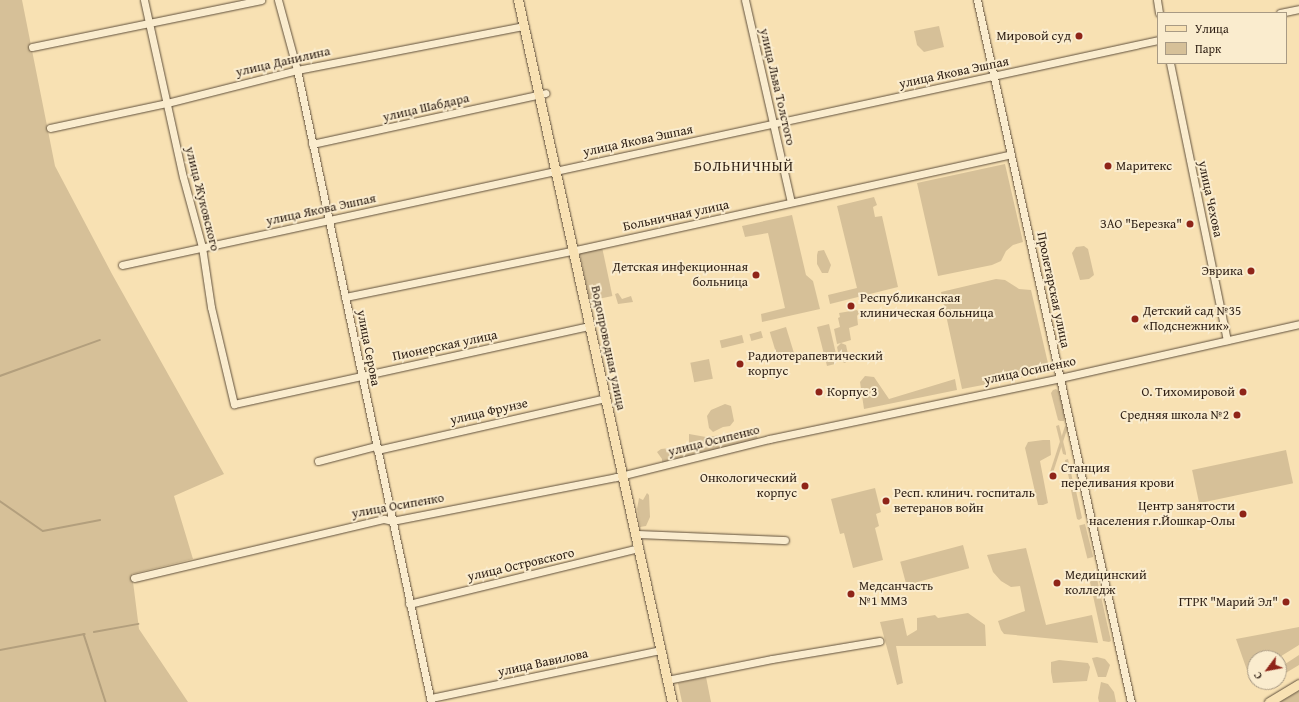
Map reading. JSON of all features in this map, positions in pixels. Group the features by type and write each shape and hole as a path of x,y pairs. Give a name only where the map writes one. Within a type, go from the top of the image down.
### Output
{"main road":[{"name":"Водопроводная улица","path":"518,0 523,26 541,94 555,171 672,702"},
{"path":"1269,702 1299,684"}],"street":[{"name":"улица Жуковского","path":"144,0 183,177 202,247 211,307 234,404"},
{"path":"32,47 261,0"},
{"name":"улица Серова","path":"278,0 297,70 409,604 431,700"},
{"name":"улица Льва Толстого","path":"745,0 791,202"},
{"name":"Пролетарская улица","path":"977,0 1131,702"},
{"path":"1157,0 1159,12"},
{"path":"1285,12 1299,9"},
{"name":"улица Данилина","path":"50,128 167,103 297,70 523,26"},
{"name":"улица Якова Эшпая","path":"122,265 994,77 1157,40"},
{"name":"улица Чехова","path":"1170,64 1228,340"},
{"name":"улица Шабдара","path":"312,144 415,123 541,94"},
{"name":"Больничная улица","path":"345,297 573,251 1010,154"},
{"name":"улица Осипенко","path":"134,578 384,519 392,520 622,476 769,439 1060,378 1299,324"},
{"name":"Пионерская улица","path":"234,404 590,326"},
{"name":"улица Фрунзе","path":"318,461 605,398"},
{"path":"635,534 785,540"},
{"name":"улица Островского","path":"409,604 638,548"},
{"path":"668,680 772,659 880,641"},
{"name":"улица Вавилова","path":"431,700 661,650"}],"green space":[{"path":"0,0 22,0 55,166 112,274 224,474 174,496 193,559 132,574 139,629 188,702 0,702"},
{"path":"939,26 944,47 924,52 917,45 914,31"},
{"path":"1005,164 1023,242 1013,245 1006,251 1001,261 992,265 938,276 917,183"},
{"path":"874,197 877,205 873,207 875,217 882,216 898,287 830,304 828,295 857,288 837,206"},
{"path":"792,215 806,275 813,281 820,309 762,322 761,314 785,308 768,233 745,237 742,226"},
{"path":"1084,246 1088,249 1094,275 1089,279 1080,280 1072,253 1076,247"},
{"path":"602,247 612,296 590,301 580,252"},
{"path":"824,250 831,265 828,273 822,273 817,264 818,251"},
{"path":"996,279 1005,280 1019,289 1031,290 1050,372 962,389 941,292"},
{"path":"618,293 622,299 631,296 633,302 618,304 615,294"},
{"path":"857,310 859,313 857,316 858,325 849,328 851,340 837,344 834,329 840,327 838,318 840,317 839,313"},
{"path":"829,324 837,358 835,364 827,366 817,327"},
{"path":"786,327 794,354 778,359 770,332"},
{"path":"761,331 763,338 751,341 749,334"},
{"path":"742,335 744,343 722,348 720,341"},
{"path":"841,343 846,345 849,359 845,363 840,361 837,347"},
{"path":"709,359 713,379 694,382 690,363"},
{"path":"865,376 874,377 889,399 955,379 957,390 864,409 860,382"},
{"path":"1056,389 1059,392 1065,417 1064,421 1058,420 1051,393"},
{"path":"725,404 731,406 734,421 730,426 723,427 713,432 709,428 707,416 711,410"},
{"path":"1059,425 1066,455 1063,454 1056,426"},
{"path":"1065,426 1068,427 1051,479 1048,478"},
{"path":"754,431 758,439 662,463 662,459 657,452 661,449 689,446 689,434 706,437"},
{"path":"1050,440 1051,455 1040,461 1048,503 1038,505 1025,448 1028,442"},
{"path":"1286,450 1293,483 1199,503 1192,470"},
{"path":"1068,459 1073,482 1072,484 1070,483 1065,460"},
{"path":"875,488 881,512 876,514 879,526 875,528 883,560 853,568 844,533 840,534 831,499"},
{"path":"1071,490 1076,491 1082,518 1079,520 1077,519"},
{"path":"647,493 649,495 650,517 646,526 640,527 637,509 639,498 643,500"},
{"path":"1085,524 1093,557 1087,558 1079,525"},
{"path":"963,545 969,568 906,585 900,562"},
{"path":"1026,548 1046,625 1092,615 1098,643 1004,634 998,621 1025,611 1020,586 1011,587 1001,581 993,572 987,555"},
{"path":"1095,570 1111,641 1109,642 1103,641 1088,573"},
{"path":"968,613 985,625 986,646 896,646 903,683 897,685 880,622 903,618 907,636 917,630 917,618 935,615 938,618"},
{"path":"1299,627 1299,645 1287,652 1287,650 1247,650 1247,670 1236,639"},
{"path":"1299,655 1299,665 1287,672 1287,663"},
{"path":"1097,657 1105,659 1110,665 1106,677 1098,677 1092,658"},
{"path":"1059,660 1088,663 1090,667 1087,681 1053,683 1051,662"},
{"path":"706,677 711,702 682,702 678,683"},
{"path":"1101,682 1108,684 1114,692 1116,702 1099,702 1098,698"},
{"path":"1299,691 1299,702 1280,702"}],"waterway":[{"path":"0,376 100,340"},
{"path":"0,501 43,531 100,520"},
{"path":"94,632 138,624"},
{"path":"84,634 106,702"},
{"path":"0,650 85,634"}],"place":[{"name":"Мировой суд","path":"1079,36"},
{"name":"Маритекс","path":"1108,166"},
{"name":"ЗАО \"Березка\"","path":"1190,224"},
{"name":"Эврика","path":"1251,271"},
{"name":"Детская инфекционная больница","path":"756,275"},
{"name":"Республиканская клиническая больница","path":"851,306"},
{"name":"Детский сад №35 «Подснежник»","path":"1135,319"},
{"name":"Радиотерапевтический корпус","path":"740,364"},
{"name":"Корпус 3","path":"819,392"},
{"name":"О. Тихомировой","path":"1243,392"},
{"name":"Средняя школа №2","path":"1237,415"},
{"name":"Станция переливания крови","path":"1053,476"},
{"name":"Онкологический корпус","path":"805,486"},
{"name":"Респ. клинич. госпиталь ветеранов войн","path":"886,501"},
{"name":"Центр занятости населения г.Йошкар-Олы","path":"1243,514"},
{"name":"Медицинский колледж","path":"1057,583"},
{"name":"Медсанчасть №1 ММЗ","path":"851,594"},
{"name":"ГТРК \"Марий Эл\"","path":"1286,602"}],"district":[{"name":"БОЛЬНИЧНЫЙ","path":"744,166"}]}
